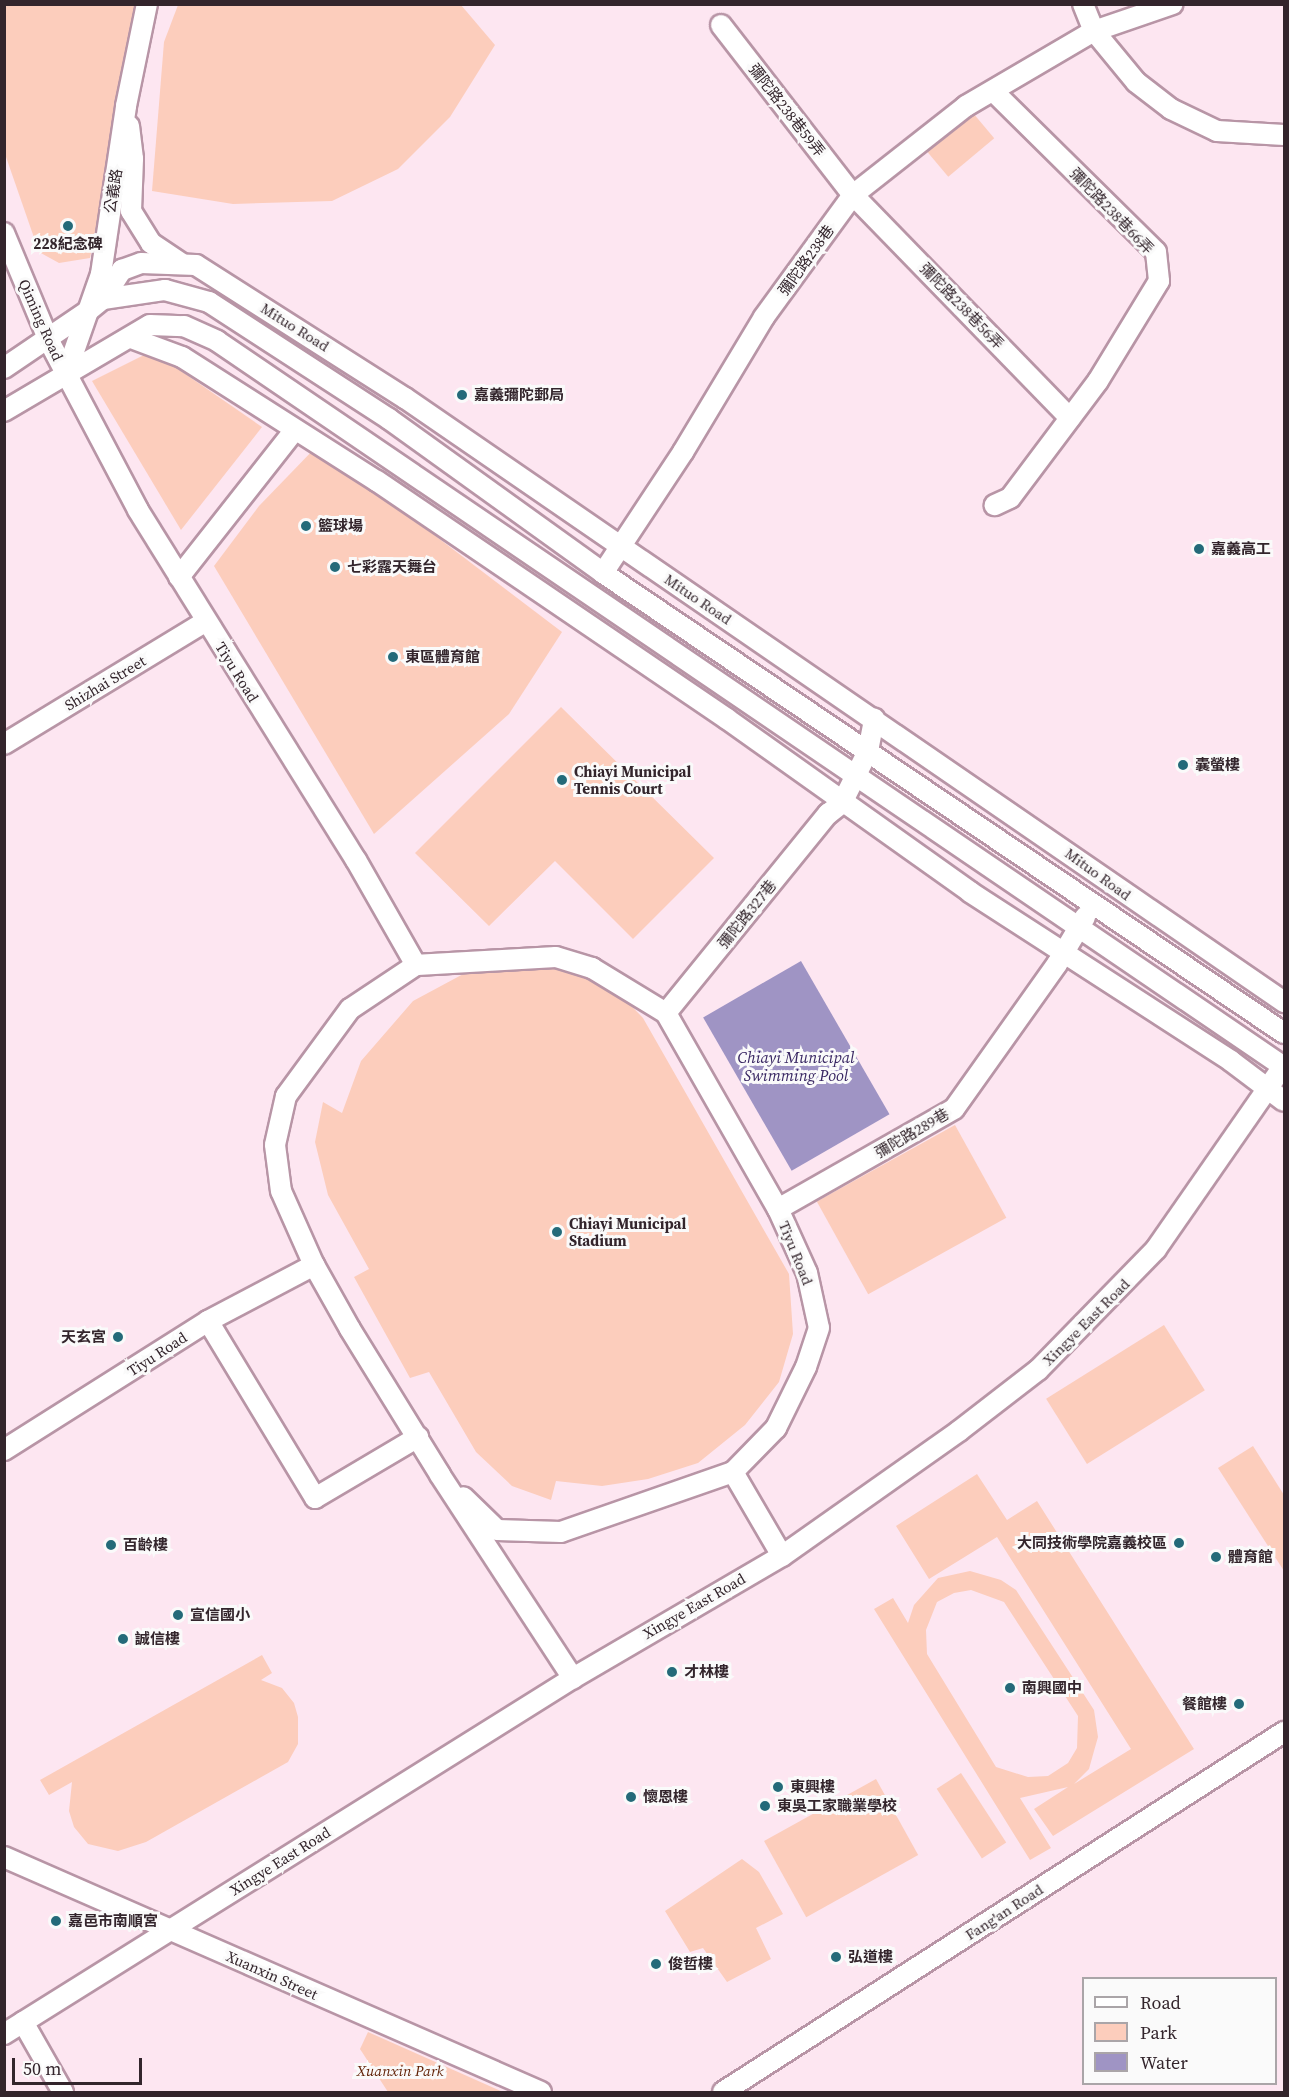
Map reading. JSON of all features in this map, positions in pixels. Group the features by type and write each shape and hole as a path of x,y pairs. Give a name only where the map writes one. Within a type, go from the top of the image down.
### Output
{"street":[{"name":"公義路","path":"66,374 96,305 126,106 147,4"},
{"path":"1083,4 1094,31 1136,82 1171,109 1217,131 1284,135"},
{"name":"彌陀路238巷","path":"603,573 683,452 764,317 853,195 966,106 1094,31 1173,4"},
{"name":"彌陀路238巷59弄","path":"721,25 853,195"},
{"name":"彌陀路238巷66弄","path":"993,91 1156,252 1159,281 1098,381 1010,498 995,506"},
{"path":"126,106 133,159 131,211 151,243 183,265"},
{"name":"彌陀路238巷56弄","path":"853,195 1070,418"},
{"name":"Qiming Road","path":"4,232 49,341 66,374"},
{"name":"Mituo Road","path":"4,368 49,341 96,305 122,270 141,263 196,265 325,346 874,719 1284,1002"},
{"name":"Mituo Road","path":"96,305 165,290 209,302 389,419 603,573 1002,840 1284,1033"},
{"path":"4,411 150,325 184,326 217,341 1284,1066"},
{"path":"131,338 182,357 294,431 377,481 728,719 835,809 970,892 1060,959 1284,1101"},
{"name":"Tiyu Road","path":"66,374 138,510 205,622 356,860 416,965"},
{"path":"179,577 294,431"},
{"name":"Shizhai Street","path":"4,744 205,622"},
{"name":"彌陀路327巷","path":"666,1013 835,809 857,776 868,751 874,719"},
{"path":"970,892 1016,818"},
{"name":"彌陀路289巷","path":"778,1209 954,1109 1060,959 1107,881"},
{"name":"Tiyu Road","path":"440,1475 497,1530 561,1532 733,1472 776,1428 806,1367 819,1328 807,1273 778,1209 666,1013 609,976 556,957 416,965 350,1009 286,1096 276,1145 281,1191 314,1265 440,1475 573,1678"},
{"name":"Xingye East Road","path":"4,2034 573,1678 782,1556 1038,1370 1156,1249 1284,1066"},
{"name":"Tiyu Road","path":"4,1450 208,1321 314,1265"},
{"path":"208,1321 315,1498 418,1437"},
{"path":"733,1472 782,1556"},
{"name":"Fang'an Road","path":"723,2092 1284,1732"},
{"name":"Xuanxin Street","path":"4,1857 541,2092"},
{"path":"23,2022 63,2092"}],"green space":[{"path":"4,5 138,5 90,258 59,263 39,252 5,154"},
{"path":"178,5 461,5 495,45 450,117 398,169 332,201 233,204 152,191 164,42"},
{"path":"973,113 994,138 948,177 927,152"},
{"path":"152,351 262,427 181,530 92,381"},
{"path":"317,446 562,632 509,714 374,834 214,566 259,506"},
{"name":"Chiayi Municipal Tennis Court","path":"561,707 714,858 633,939 555,861 489,926 415,853"},
{"name":"Chiayi Municipal Stadium","path":"538,964 613,987 643,1018 789,1274 793,1334 779,1382 745,1425 698,1463 648,1479 602,1486 556,1481 551,1500 512,1486 476,1452 429,1372 410,1378 354,1277 369,1269 328,1195 315,1142 323,1102 342,1113 361,1061 413,1001 467,972"},
{"path":"955,1125 1006,1218 868,1294 817,1202"},
{"path":"1164,1325 1205,1390 1087,1464 1046,1399"},
{"path":"1253,1446 1284,1495 1284,1571 1218,1468"},
{"path":"977,1474 1007,1520 1037,1501 1194,1749 1053,1836 1034,1809 1068,1787 1020,1798 1051,1848 1030,1860 874,1609 893,1598 908,1623 914,1605 938,1578 970,1571 1001,1580 1016,1590 1094,1710 1098,1737 1089,1769 1074,1784 1131,1749 997,1537 929,1579 896,1526","holes":["971,1590 1004,1602 1078,1716 1077,1748 1068,1763 1048,1776 1028,1777 996,1767 927,1654 926,1630 937,1602 954,1593"]},
{"path":"262,1655 272,1673 261,1680 282,1688 294,1703 298,1717 298,1744 288,1762 146,1842 118,1851 88,1844 74,1827 69,1811 72,1782 49,1795 40,1780"},
{"path":"961,1773 1006,1843 982,1858 937,1789"},
{"path":"876,1779 918,1855 806,1917 764,1841"},
{"path":"742,1859 759,1872 783,1914 756,1928 771,1959 727,1982 703,1948 690,1952 665,1911"},
{"name":"Xuanxin Park","path":"368,2032 503,2092 388,2092 360,2049"}],"water":[{"name":"Chiayi Municipal Swimming Pool","path":"801,961 890,1114 792,1171 703,1017"}],"place":[{"name":"228紀念碑","path":"68,226"},
{"name":"嘉義彌陀郵局","path":"462,395"},
{"name":"籃球場","path":"306,526"},
{"name":"嘉義高工","path":"1199,549"},
{"name":"七彩露天舞台","path":"335,567"},
{"name":"東區體育館","path":"393,657"},
{"name":"囊螢樓","path":"1183,765"},
{"name":"Chiayi Municipal Tennis Court","path":"562,780"},
{"name":"Chiayi Municipal Stadium","path":"557,1232"},
{"name":"天玄宮","path":"118,1337"},
{"name":"大同技術學院嘉義校區","path":"1179,1543"},
{"name":"百齡樓","path":"111,1545"},
{"name":"體育館","path":"1216,1557"},
{"name":"宣信國小","path":"178,1615"},
{"name":"誠信樓","path":"123,1639"},
{"name":"才林樓","path":"672,1672"},
{"name":"南興國中","path":"1010,1688"},
{"name":"餐館樓","path":"1239,1704"},
{"name":"東興樓","path":"778,1787"},
{"name":"懷恩樓","path":"631,1797"},
{"name":"東吳工家職業學校","path":"765,1806"},
{"name":"嘉邑市南順宮","path":"56,1921"},
{"name":"弘道樓","path":"836,1957"},
{"name":"俊哲樓","path":"656,1964"}]}
